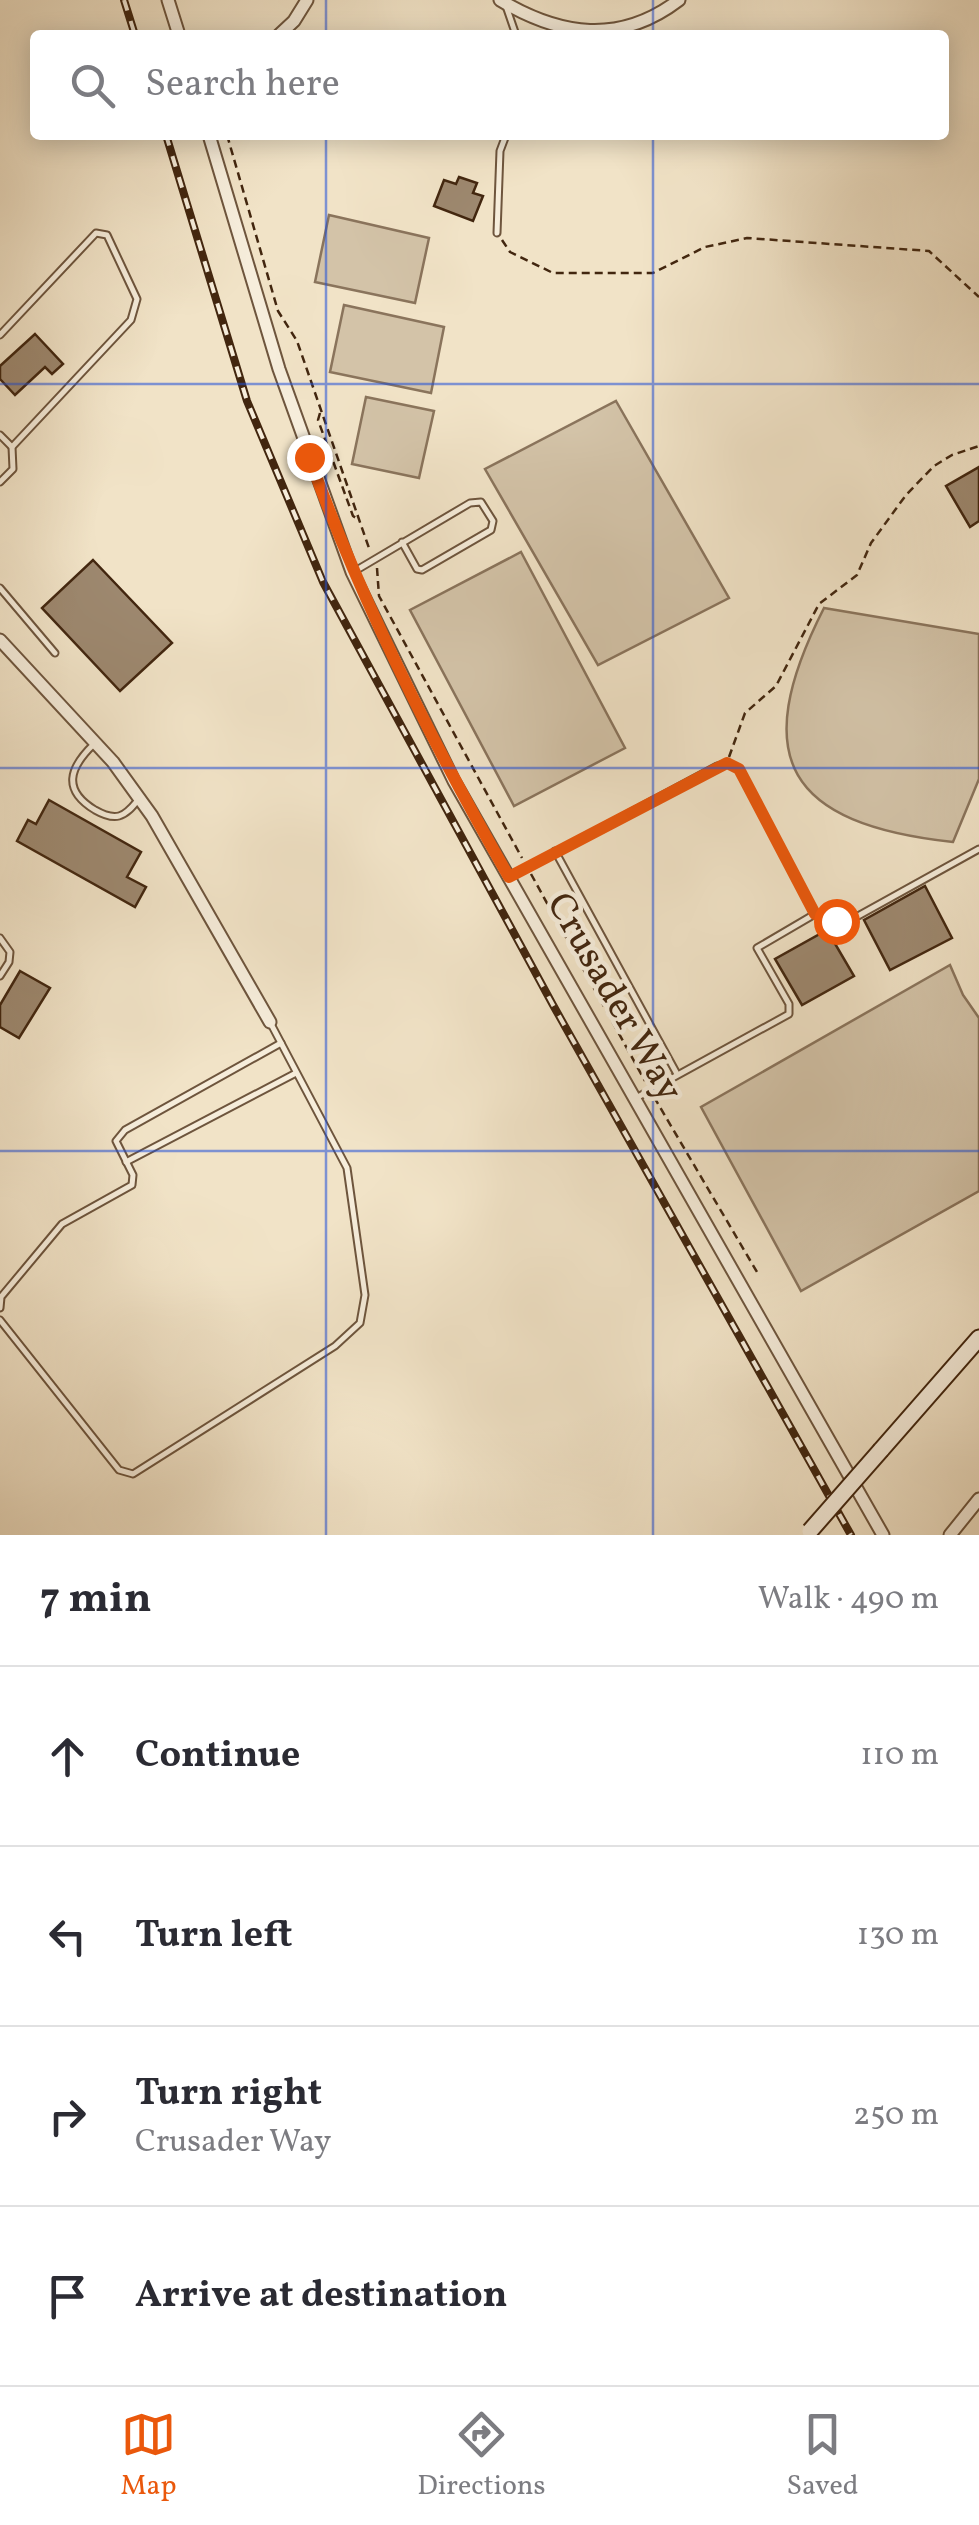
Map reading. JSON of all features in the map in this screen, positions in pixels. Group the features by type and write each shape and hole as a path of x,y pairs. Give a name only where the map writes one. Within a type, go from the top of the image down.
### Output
{"main road":[{"path":"808,1533 979,1338"}],"street":[{"path":"168,0 177,30"},
{"path":"284,30 307,0"},
{"path":"600,30 637,23 679,0"},
{"path":"502,2 548,25 578,30"},
{"name":"Crusader Way","path":"211,140 279,369 352,572 454,781 883,1535"},
{"path":"0,640 140,798 270,1022"},
{"path":"950,1535 979,1499"}],"lane":[{"path":"502,2 514,30"},
{"path":"498,233 500,151 504,140"},
{"path":"0,334 96,232 106,235 137,299 131,320 12,447"},
{"path":"0,435 12,447 13,469 0,482"},
{"path":"352,572 373,559 470,502 481,502 493,522 491,530 422,570 417,569 402,542"},
{"path":"0,588 56,653"},
{"path":"95,743 74,771 74,790 80,799 114,817 140,798"},
{"path":"509,877 727,763 739,769 815,914 836,921 858,916 979,849"},
{"path":"554,851 677,1074"},
{"path":"636,1098 789,1014 789,1004 758,948 815,914"},
{"path":"0,938 10,952 0,976"},
{"path":"0,1320 119,1470 133,1474 335,1346 360,1323 365,1295 346,1168 270,1022"},
{"path":"0,1308 1,1298 62,1224 132,1185 133,1175 116,1140 124,1130 281,1043"},
{"path":"126,1162 296,1073"}],"path":[{"path":"228,140 278,312 297,342 322,410 378,572 379,596 650,1090 757,1272"},
{"path":"498,233 510,252 553,273 653,272 706,247 747,238 928,251 979,297"},
{"path":"727,763 745,713 776,686 819,604 857,575 871,543 934,466 952,454 979,446"}],"shaded area":[{"path":"329,215 429,238 415,303 315,282"},
{"path":"344,305 444,327 431,393 330,372"},
{"path":"366,397 434,411 419,478 352,464"},
{"path":"616,401 729,598 598,665 485,469"},
{"path":"521,552 625,748 514,806 410,610"},
{"path":"824,608 979,634 979,779 953,842 897,833 852,819 819,800 798,775 787,744 788,706 801,661"},
{"path":"950,965 979,1018 979,1191 801,1291 701,1107"}],"building":[{"path":"459,177 477,183 473,193 483,196 473,221 434,206 444,180 456,184"},
{"path":"35,334 63,364 52,374 45,367 15,395 0,379 0,366"},
{"path":"979,467 979,521 970,527 946,486"},
{"path":"93,560 172,643 120,691 42,608"},
{"path":"49,800 141,852 127,877 146,887 135,907 17,841 28,820 36,824"},
{"path":"925,886 952,938 890,970 864,920"},
{"path":"827,930 854,976 802,1005 775,959"},
{"path":"20,971 50,988 19,1038 0,1027 0,1005"}],"railway":[{"path":"124,0 133,30"},
{"path":"168,140 247,401 323,582 553,1005 851,1535"}],"route":[{"path":"309,457 352,572 454,781 509,877 727,763 739,769 815,914 836,921"}]}
